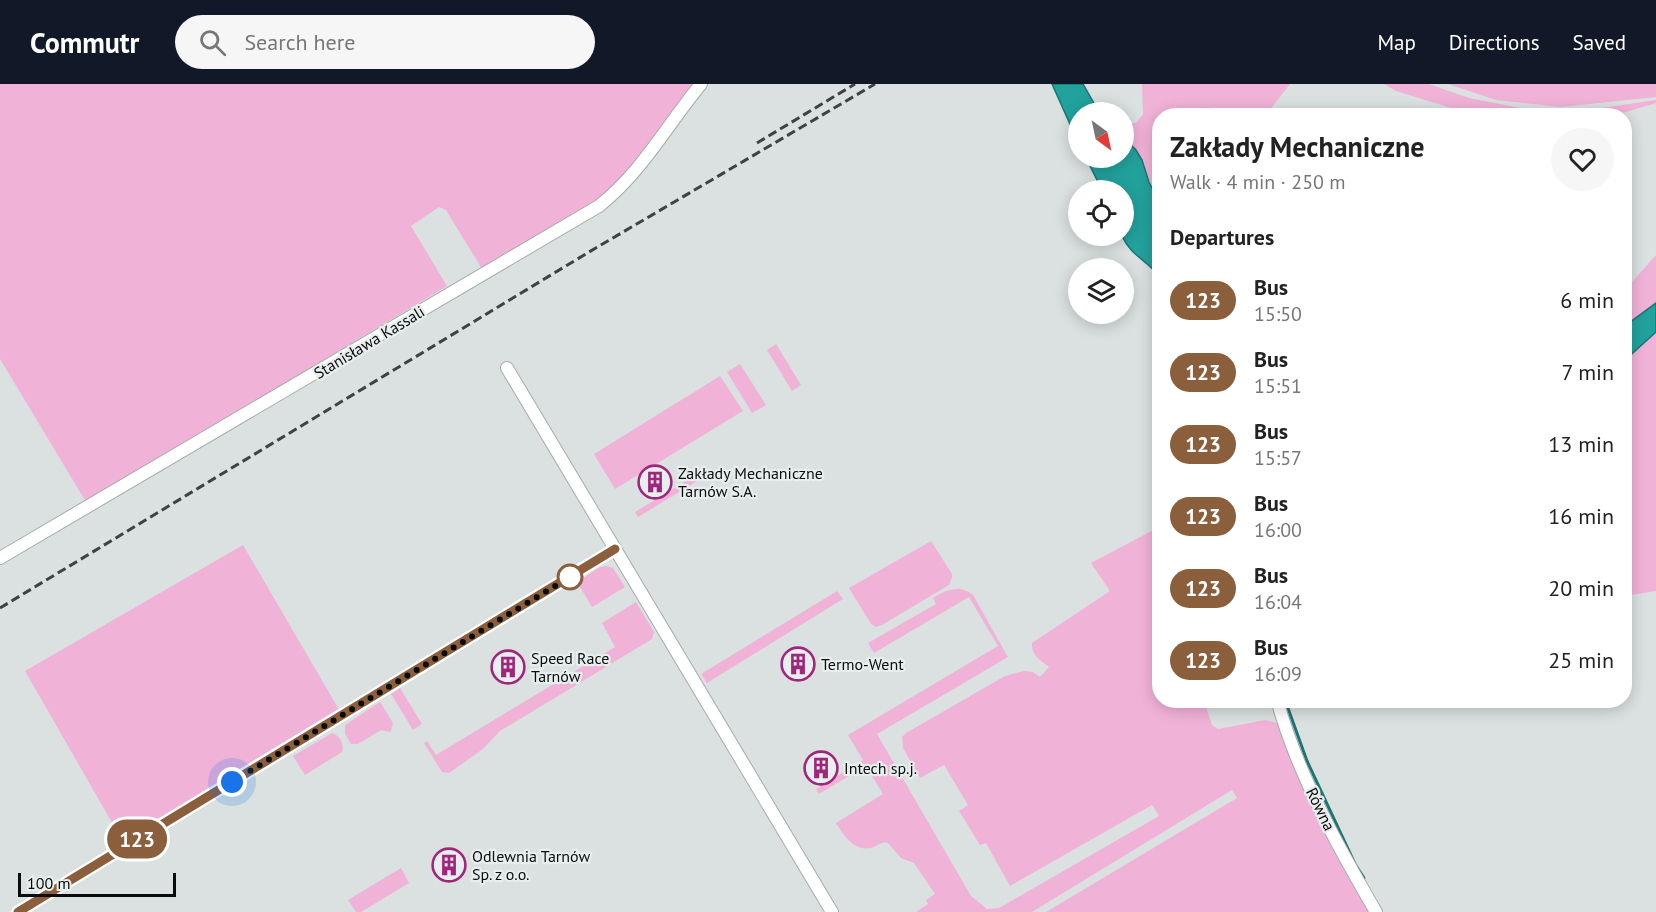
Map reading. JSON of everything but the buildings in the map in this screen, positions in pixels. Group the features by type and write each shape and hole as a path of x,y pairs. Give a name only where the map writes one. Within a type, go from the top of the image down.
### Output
{"street":[{"name":"Stanisława Kassali","path":"0,558 599,206 634,174 701,84"},
{"path":"507,368 832,912"},
{"path":"18,912 615,549"},
{"name":"Równa","path":"1279,708 1309,786 1345,859 1376,912"}],"shaded area":[{"path":"0,84 697,84 630,174 594,203 482,269 446,210 439,207 411,226 447,286 86,502 0,359"},
{"path":"1142,84 1290,84 1271,108 1152,108 1152,186 1134,150 1134,123 1143,114"},
{"path":"1384,84 1429,84 1469,98 1520,108 1451,108 1396,91"},
{"path":"1448,84 1656,84 1656,97 1561,107 1496,100"},
{"path":"1656,100 1656,103 1632,110 1632,108 1602,108"},
{"path":"1656,255 1656,303 1632,321 1632,282"},
{"path":"1656,332 1656,591 1632,595 1632,354"},
{"path":"776,344 801,385 792,391 767,350"},
{"path":"740,364 766,405 752,413 727,372"},
{"path":"720,376 743,411 615,489 594,454"},
{"path":"696,475 699,480 638,517 635,512"},
{"path":"1152,531 1152,708 1206,708 1212,725 1218,729 1265,720 1277,723 1371,912 1046,912 1237,798 1232,790 1032,912 916,912 928,904 926,900 935,894 914,863 901,858 888,843 864,848 849,841 836,823 883,794 866,766 819,794 816,789 863,760 848,735 998,646 969,597 874,653 868,643 936,604 933,598 938,595 958,589 973,595 1008,657 877,734 971,896 987,909 999,908 1159,816 1152,805 1010,886 986,843 980,845 959,811 968,805 944,765 920,778 903,748 902,737 906,733 1005,676 1024,671 1033,672 1040,677 1049,667 1035,654 1032,643 1110,591 1091,563"},
{"path":"931,541 952,574 949,585 882,625 876,627 871,624 849,588"},
{"path":"243,545 341,713 122,840 25,671"},
{"path":"600,567 613,568 625,587 592,607 577,582"},
{"path":"837,591 843,599 707,683 701,674"},
{"path":"636,602 654,632 652,639 500,731 483,749 449,773 442,772 424,743 427,741 436,755 615,647 602,623"},
{"path":"400,688 422,724 413,730 391,694"},
{"path":"380,702 393,723 391,731 381,730 358,744 351,744 345,734 345,725"},
{"path":"332,733 341,740 342,752 305,775 293,756"},
{"path":"401,868 409,883 361,912 356,912 348,900"}],"water":[{"path":"1052,84 1083,84 1093,102 1068,102 1068,120"},
{"path":"1134,148 1136,150 1152,188 1152,269 1128,246 1134,246 1134,180 1097,180 1091,168 1134,168"},
{"path":"1656,303 1656,332 1632,354 1632,321"}],"waterway":[{"path":"1288,708 1307,761 1355,864 1364,878"}],"railway":[{"path":"757,143 855,84"},
{"path":"0,608 589,252 875,84"}],"bus line":[{"name":"123","path":"18,912 615,549"}],"place":[{"name":"Zakłady Mechaniczne Tarnów S.A.","path":"655,482"},
{"name":"Termo-Went","path":"798,664"},
{"name":"Speed Race Tarnów","path":"508,667"},
{"name":"Intech sp.j.","path":"821,768"},
{"name":"Odlewnia Tarnów Sp. z o.o.","path":"449,865"}],"route":[{"path":"232,782 570,577"}]}
